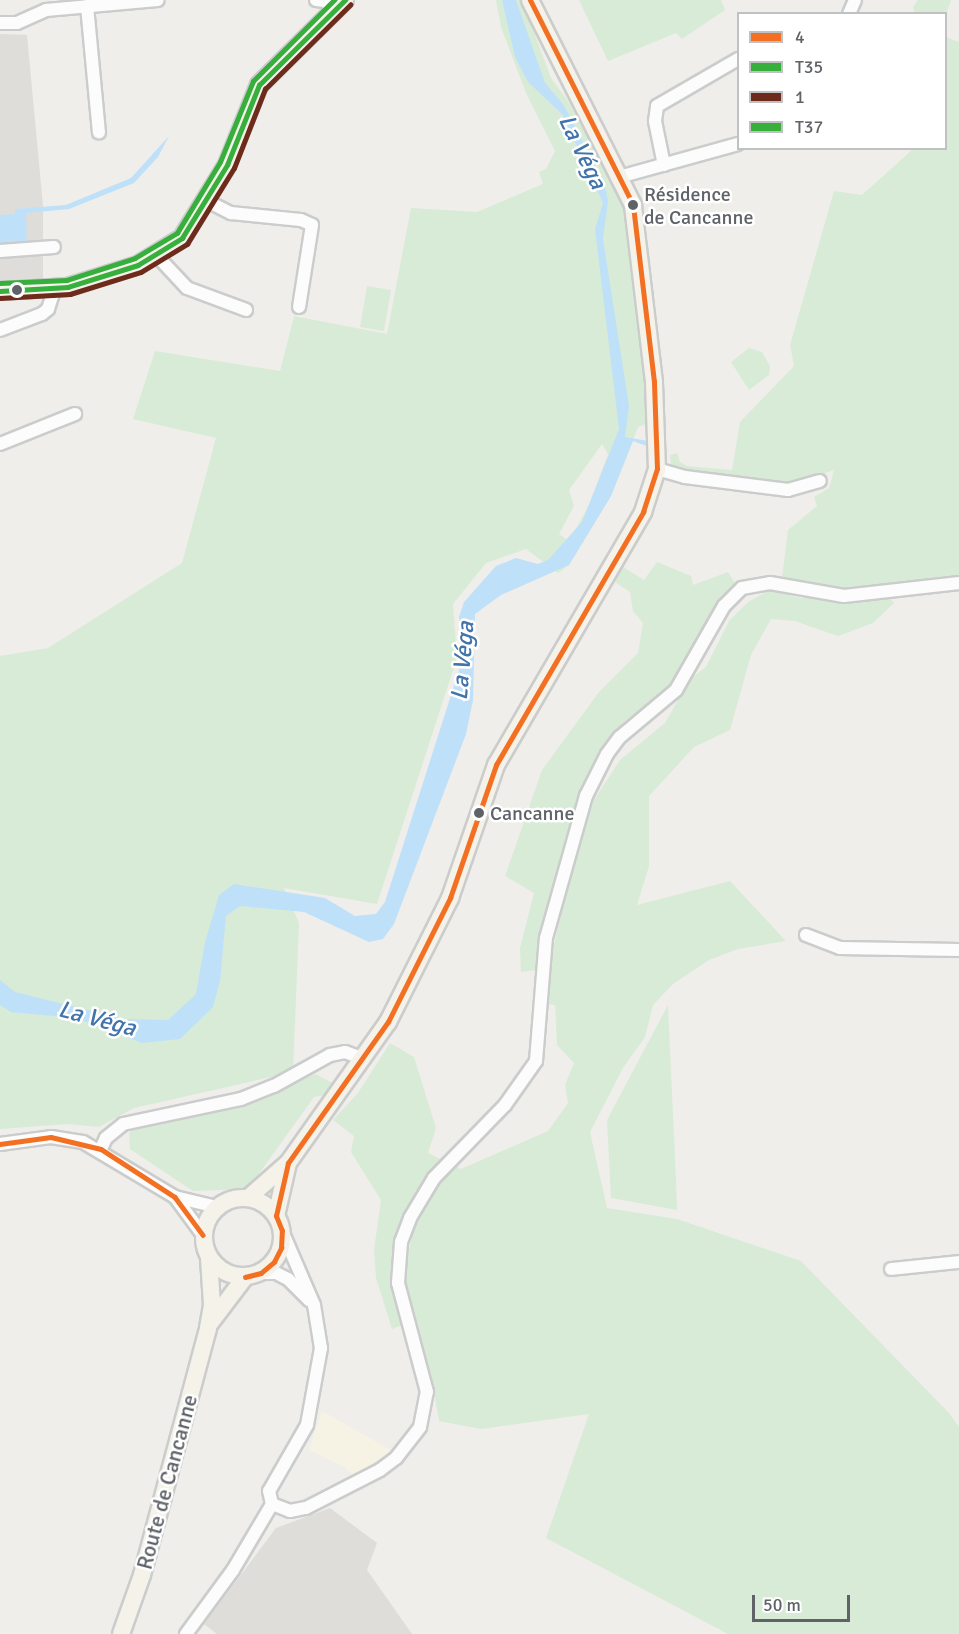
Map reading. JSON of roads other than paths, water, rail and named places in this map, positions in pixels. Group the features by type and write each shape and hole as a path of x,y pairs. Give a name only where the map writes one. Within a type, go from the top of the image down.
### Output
{"main road":[{"path":"248,1198 288,1163 364,1059 450,898 496,765 643,512 657,469 658,438 641,252 633,205 530,0"},
{"path":"0,291 54,290 158,257 182,238 207,201 227,165 259,85 340,5"},
{"path":"279,1224 259,1201 248,1198 226,1201 217,1207 207,1220 203,1235 208,1258 224,1272 253,1275 274,1262 281,1248 279,1224 288,1163"},
{"name":"Route de Cancanne","path":"121,1634 142,1575 208,1328 212,1305 208,1258"},
{"name":"Route de Cancanne","path":"208,1328 253,1275"}],"street":[{"path":"0,23 17,23 46,10 158,0"},
{"path":"316,0 340,5"},
{"path":"87,6 99,132"},
{"path":"664,165 655,121 657,106 737,60"},
{"path":"619,177 737,144"},
{"path":"207,201 231,213 301,220 312,225 299,307"},
{"path":"0,251 54,247"},
{"path":"158,257 187,288 246,310"},
{"path":"0,330 42,314 54,290"},
{"path":"0,444 75,414"},
{"path":"657,469 685,477 788,490 820,481"},
{"path":"273,1504 285,1511 300,1510 380,1470 396,1458 420,1427 426,1392 398,1283 401,1242 410,1218 434,1178 505,1105 536,1061 546,938 586,796 607,754 620,737 676,690 724,606 742,588 770,583 844,596 959,583"},
{"path":"806,936 840,948 959,950"},
{"path":"101,1149 106,1138 123,1124 241,1099 274,1086 330,1054 345,1052 364,1059"},
{"path":"0,1144 51,1137 101,1149 175,1197 217,1207"},
{"path":"175,1197 203,1235"},
{"path":"186,1634 233,1570 273,1504 271,1486 307,1425 317,1387 321,1348 314,1305 279,1224"},
{"path":"891,1269 959,1262"},
{"path":"253,1275 276,1273 288,1279 314,1305"}],"water":[{"name":"La Véga","path":"502,0 516,0 545,83 563,104 604,182 608,201 603,239 629,406 625,437 648,441 647,446 633,441 611,496 569,565 501,595 475,614 473,700 466,734 394,924 383,939 369,942 304,912 240,906 226,916 220,981 213,1007 180,1039 142,1043 76,1018 11,1012 0,1005 0,980 15,992 124,1019 168,1020 196,994 205,942 219,895 234,884 325,898 355,916 376,914 385,902 460,667 463,648 459,617 464,602 496,566 516,558 538,564 548,560 582,522 619,429 595,229 603,203 563,115 528,82 515,57"},
{"path":"169,136 158,157 134,183 69,209 26,213 27,245 0,246 0,215 15,214 15,209 66,205 131,178"}],"place":[{"name":"Résidence de Cancanne","path":"633,205"},
{"name":"Cancanne","path":"479,813"}]}
